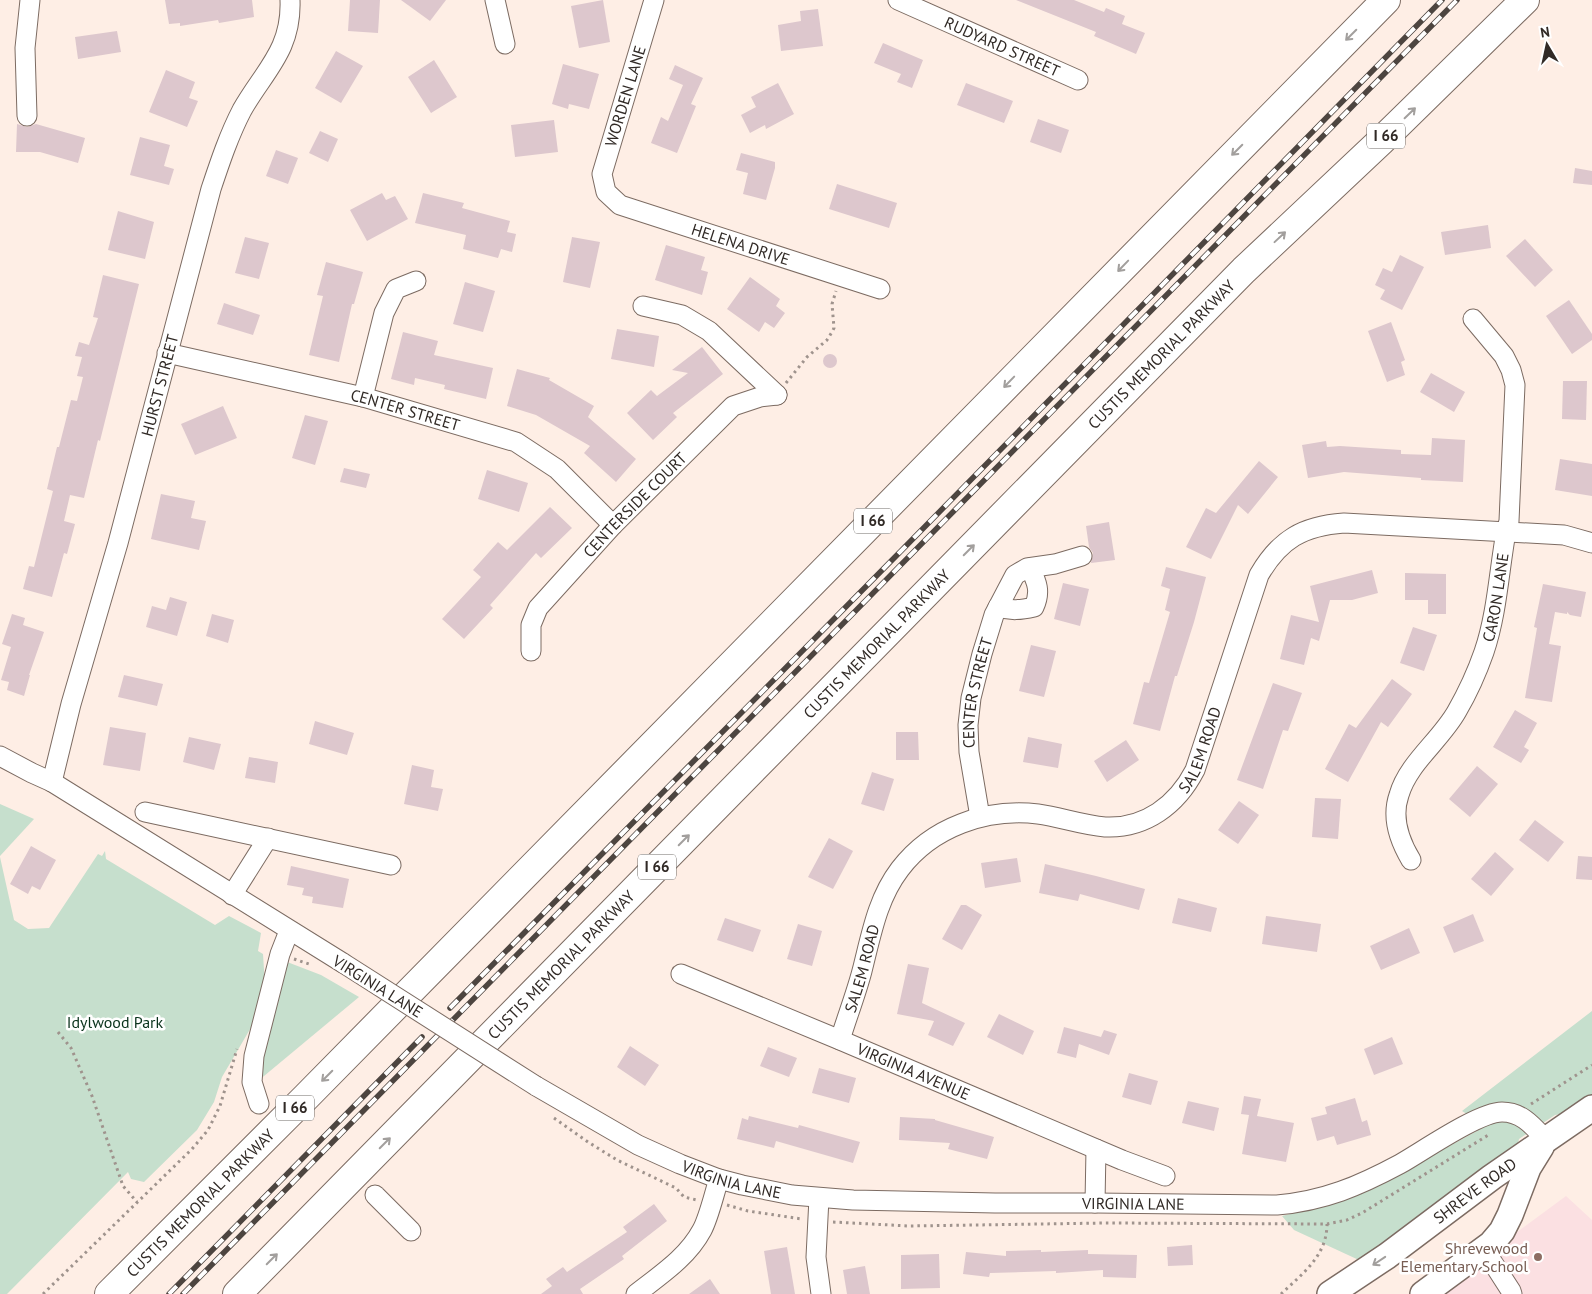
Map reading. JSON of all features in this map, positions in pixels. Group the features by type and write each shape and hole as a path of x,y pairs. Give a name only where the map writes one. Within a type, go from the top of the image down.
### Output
{"highway":[{"name":"CUSTIS MEMORIAL PARKWAY","path":"109,1294 390,1012 1386,0"},
{"name":"CUSTIS MEMORIAL PARKWAY","path":"237,1294 1244,270 1381,141 1525,0"},
{"path":"95,1294 228,1174"},
{"path":"119,1294 228,1174"}],"main road":[{"name":"SHREVE ROAD","path":"1330,1294 1387,1256 1492,1177 1592,1108"},
{"name":"SHREVE ROAD","path":"1422,1294 1491,1244 1502,1231 1528,1168 1546,1140"},
{"path":"1492,1177 1500,1179 1508,1185 1513,1195 1513,1207"}],"street":[{"path":"27,116 25,48 30,0"},
{"name":"HURST STREET","path":"52,782 71,704 118,543 214,180 242,110 280,52 288,33 291,14 290,0"},
{"path":"495,0 505,44"},
{"name":"WORDEN LANE","path":"606,192 602,174 654,0"},
{"name":"RUDYARD STREET","path":"898,0 1078,80"},
{"name":"HELENA DRIVE","path":"606,192 620,205 880,289"},
{"path":"363,398 384,313 396,289 416,280"},
{"path":"643,306 682,315 709,331 777,395"},
{"name":"CARON LANE","path":"1411,860 1402,845 1397,828 1396,811 1398,796 1405,779 1414,765 1437,741 1456,713 1472,683 1484,651 1492,619 1509,521 1515,385 1511,370 1504,356 1474,318"},
{"name":"CENTER STREET","path":"168,353 363,398 516,442 557,469 613,525"},
{"name":"CENTERSIDE COURT","path":"531,651 531,625 538,608 613,525 733,406 777,395"},
{"name":"SALEM ROAD","path":"840,1040 877,913 888,887 900,869 918,849 936,835 980,817 1007,813 1037,814 1104,827 1120,827 1147,819 1165,809 1178,797 1195,770 1259,575 1266,563 1279,548 1294,536 1324,524 1344,523 1564,535 1592,543"},
{"path":"1023,571 1082,556"},
{"path":"998,606 1008,610 1023,610 1034,606 1039,596 1035,578 1023,571"},
{"name":"CENTER STREET","path":"980,817 969,752 968,725 971,698 994,615 998,606 1023,571"},
{"name":"VIRGINIA LANE","path":"0,756 52,782 536,1086 638,1145 680,1164 719,1179 742,1185 820,1198 995,1203 1277,1205 1301,1203 1352,1188 1399,1165 1478,1119 1495,1112 1516,1114 1526,1119 1546,1140"},
{"path":"145,812 391,866"},
{"path":"232,895 268,838"},
{"path":"259,1104 252,1082 254,1056 280,954 289,931"},
{"name":"VIRGINIA AVENUE","path":"681,974 1096,1149 1165,1176"},
{"path":"1095,1203 1096,1149"},
{"path":"636,1294 674,1264 689,1249 703,1229 719,1179"},
{"path":"376,1195 411,1231"},
{"path":"820,1198 816,1257 821,1294"},
{"path":"1484,1249 1512,1294"}],"path":[{"path":"777,395 802,362 827,340 832,332 834,328 832,304 841,276"},
{"path":"280,954 320,968"},
{"path":"58,1032 71,1048 89,1088 123,1186 137,1202"},
{"path":"43,1294 192,1149 208,1130 220,1106 237,1048"},
{"path":"1281,1294 1308,1269 1323,1249 1326,1240 1327,1224"}],"shaded area":[{"name":"Shrevewood Elementary School","path":"1566,1196 1592,1220 1592,1294 1433,1294"}],"green space":[{"path":"0,804 34,819 0,856"},
{"name":"Idylwood Park","path":"105,851 106,859 215,925 229,916 261,933 258,951 263,954 266,1002 222,1077 214,1102 197,1130 144,1182 131,1179 128,1172 7,1294 0,1294 0,857 14,920 28,929 49,928 98,854 102,856"},
{"path":"282,960 321,975 359,997 258,1081"},
{"path":"1592,1011 1592,1096 1568,1113 1555,1115 1519,1139 1517,1148 1361,1261 1294,1230 1282,1216 1349,1199 1373,1188 1486,1126 1462,1111"}],"building":[{"path":"165,0 252,0 254,17 219,23 218,20 180,26 180,23 169,24"},
{"path":"350,0 380,0 378,33 348,31"},
{"path":"401,0 446,0 430,21"},
{"path":"603,0 610,42 579,48 571,6"},
{"path":"1016,0 1074,0 1104,12 1106,8 1125,16 1122,24 1145,33 1136,54 1094,36 1096,32"},
{"path":"818,9 823,46 781,51 778,25 801,21 800,11"},
{"path":"117,31 121,52 78,59 75,37"},
{"path":"883,43 923,60 912,88 897,82 901,74 874,63"},
{"path":"336,51 363,66 341,103 315,88"},
{"path":"434,60 457,97 431,113 408,77"},
{"path":"563,64 599,74 589,109 569,104 568,109 552,104"},
{"path":"675,65 703,78 691,104 696,106 677,153 651,143 661,117 668,121 683,85 669,79"},
{"path":"166,70 195,82 189,98 198,101 187,127 149,112"},
{"path":"778,83 794,114 766,129 765,125 750,133 741,115 756,107 751,97"},
{"path":"966,83 1013,101 1004,123 957,105"},
{"path":"1038,119 1069,130 1061,153 1030,142"},
{"path":"554,120 558,152 515,157 511,125"},
{"path":"17,124 27,127 36,124 85,138 78,163 40,152 16,152"},
{"path":"320,131 338,139 328,162 309,153"},
{"path":"140,137 170,145 164,166 174,169 169,185 130,175"},
{"path":"276,150 298,158 288,184 266,176"},
{"path":"741,153 775,162 766,200 743,194 748,173 736,170"},
{"path":"1575,168 1592,171 1592,185 1573,183"},
{"path":"837,184 897,203 889,228 829,209"},
{"path":"382,193 386,200 395,196 408,219 367,241 350,210"},
{"path":"423,193 464,203 462,208 510,221 507,232 516,234 512,252 501,249 498,258 463,249 466,235 415,223"},
{"path":"118,211 154,222 145,259 108,250"},
{"path":"1488,225 1491,248 1445,255 1441,232"},
{"path":"245,237 269,243 259,279 235,273"},
{"path":"572,237 600,242 590,288 563,282"},
{"path":"1525,239 1553,270 1535,287 1506,256"},
{"path":"666,245 705,257 701,270 708,272 702,295 655,280"},
{"path":"1400,255 1424,267 1402,310 1380,299 1385,290 1375,285 1383,268 1392,272"},
{"path":"326,262 363,272 354,304 352,304 339,362 309,355 323,296 317,295"},
{"path":"103,275 139,284 84,498 70,495 64,521 75,524 67,554 64,553 52,597 23,589 29,566 34,567 53,491 47,489 57,447 59,447 71,400 77,401 83,377 77,376 82,357 75,356 79,342 89,345 98,318 93,317"},
{"path":"750,277 780,299 776,306 785,313 774,328 765,322 759,332 727,309"},
{"path":"465,282 495,291 483,332 453,324"},
{"path":"1569,300 1592,334 1592,340 1572,354 1546,316"},
{"path":"224,303 260,315 253,335 217,324"},
{"path":"1391,322 1405,360 1401,362 1405,375 1387,382 1368,331"},
{"path":"617,329 659,336 654,367 611,359"},
{"path":"403,332 438,341 434,355 493,368 486,399 444,389 445,385 415,378 414,385 391,379"},
{"path":"702,347 723,374 673,413 677,417 653,440 627,413 651,390 657,396 688,373 672,370"},
{"path":"827,354 833,354 837,361 833,368 827,368 823,364 823,358"},
{"path":"517,369 550,378 549,380 594,406 588,417 636,459 616,482 584,453 590,446 536,415 507,406"},
{"path":"1431,373 1465,392 1454,412 1420,392"},
{"path":"1563,381 1587,381 1586,420 1562,419"},
{"path":"223,406 237,438 195,455 181,424"},
{"path":"305,415 328,421 315,465 292,458"},
{"path":"1432,438 1465,440 1463,482 1421,480 1421,478 1344,472 1308,478 1302,445 1326,441 1327,447 1340,446 1401,450 1401,454 1431,455"},
{"path":"1560,459 1592,464 1592,496 1555,490"},
{"path":"1259,461 1278,477 1248,514 1238,505 1211,559 1186,547 1206,508 1216,513"},
{"path":"344,468 370,474 366,488 340,482"},
{"path":"487,470 528,483 519,512 478,499"},
{"path":"161,494 195,501 191,518 206,521 199,550 151,539"},
{"path":"550,507 572,528 541,558 536,553 490,605 493,608 464,639 442,619 481,577 473,570 498,542 507,550"},
{"path":"1109,522 1115,560 1091,563 1093,553 1089,547 1086,526"},
{"path":"1166,567 1206,577 1160,731 1133,724 1144,682 1149,683 1170,612 1165,610 1170,589 1161,586"},
{"path":"1372,570 1378,593 1352,600 1330,600 1319,641 1311,638 1304,665 1280,659 1291,615 1319,622 1310,586"},
{"path":"1405,573 1446,574 1446,614 1428,614 1428,600 1405,600"},
{"path":"1063,583 1089,589 1080,626 1054,619"},
{"path":"1543,584 1586,592 1581,617 1570,615 1567,612 1567,614 1555,612 1549,644 1561,646 1552,702 1525,698 1537,628 1534,627"},
{"path":"170,597 187,602 177,636 146,627 152,606 166,610"},
{"path":"12,614 25,618 23,625 44,632 24,696 7,690 9,682 1,680 11,647 2,644"},
{"path":"212,614 234,620 228,643 206,636"},
{"path":"1413,627 1437,635 1424,671 1400,663"},
{"path":"1031,645 1056,651 1044,697 1019,691"},
{"path":"124,675 163,684 157,706 118,697"},
{"path":"1392,679 1412,694 1388,727 1381,722 1348,782 1325,769 1349,724 1356,728"},
{"path":"1273,683 1302,693 1288,731 1283,730 1263,789 1237,780"},
{"path":"1515,710 1537,723 1524,747 1529,750 1521,763 1493,747"},
{"path":"315,721 354,733 347,755 309,744"},
{"path":"110,727 146,733 140,771 103,765"},
{"path":"896,732 918,732 919,760 896,760"},
{"path":"189,737 221,744 214,770 183,762"},
{"path":"1028,737 1062,744 1058,768 1023,762"},
{"path":"1126,740 1139,760 1107,782 1094,761"},
{"path":"249,757 278,762 275,783 245,778"},
{"path":"412,765 434,770 431,787 443,789 438,811 404,804"},
{"path":"1477,766 1498,784 1470,817 1449,799"},
{"path":"872,772 894,779 884,811 861,804"},
{"path":"1315,798 1341,799 1338,839 1312,837"},
{"path":"1239,801 1259,815 1238,844 1218,830"},
{"path":"1535,820 1564,842 1548,862 1519,840"},
{"path":"829,838 853,851 833,889 808,877"},
{"path":"31,846 56,860 40,890 32,886 28,894 10,884"},
{"path":"1495,852 1514,869 1491,896 1471,879"},
{"path":"1578,856 1592,857 1592,880 1576,879"},
{"path":"1017,858 1021,882 985,888 981,863"},
{"path":"1045,864 1145,889 1139,910 1080,894 1078,901 1039,893"},
{"path":"291,866 349,879 343,908 312,903 313,897 302,895 304,888 287,885"},
{"path":"1178,898 1217,908 1211,932 1172,923"},
{"path":"961,905 966,905 982,915 962,950 942,939"},
{"path":"1473,914 1484,941 1454,953 1443,927"},
{"path":"1266,916 1321,924 1317,952 1262,944"},
{"path":"725,918 761,930 753,952 717,940"},
{"path":"798,924 822,931 812,966 787,959"},
{"path":"1409,928 1420,953 1381,970 1370,946"},
{"path":"908,964 929,968 922,1003 965,1023 953,1046 928,1035 934,1021 897,1014"},
{"path":"999,1014 1034,1031 1023,1055 987,1037"},
{"path":"1064,1027 1101,1037 1104,1030 1117,1034 1109,1055 1079,1044 1076,1058 1057,1053"},
{"path":"1392,1037 1403,1064 1374,1075 1364,1049"},
{"path":"630,1046 659,1065 645,1086 617,1067"},
{"path":"768,1047 797,1058 789,1077 760,1066"},
{"path":"819,1068 856,1078 849,1103 812,1093"},
{"path":"1129,1073 1158,1081 1151,1105 1122,1097"},
{"path":"1244,1096 1261,1099 1257,1116 1294,1123 1286,1162 1242,1154 1249,1115 1241,1114"},
{"path":"1355,1098 1362,1122 1367,1120 1371,1135 1337,1145 1334,1136 1317,1141 1311,1118 1327,1114 1325,1107"},
{"path":"1188,1101 1219,1108 1214,1131 1182,1123"},
{"path":"749,1116 798,1128 799,1125 860,1142 853,1163 776,1141 774,1148 737,1139 742,1118 748,1120"},
{"path":"900,1117 935,1119 994,1137 987,1159 948,1149 950,1143 899,1140"},
{"path":"654,1204 667,1221 622,1256 624,1259 580,1289 583,1294 541,1294 552,1286 546,1279 563,1267 567,1272 627,1232 623,1227"},
{"path":"1192,1245 1193,1265 1168,1266 1167,1247"},
{"path":"787,1247 795,1294 771,1294 764,1251"},
{"path":"1041,1250 1041,1252 1088,1250 1088,1254 1137,1255 1136,1278 1103,1277 1103,1270 1056,1273 1056,1271 990,1273 989,1277 963,1274 966,1252 1006,1256 1006,1251"},
{"path":"939,1254 940,1288 901,1289 901,1255"},
{"path":"865,1266 870,1294 847,1294 843,1270"},
{"path":"710,1279 720,1294 689,1294"}],"railway":[{"path":"450,1008 1442,0"},
{"path":"183,1294 1457,0"},
{"path":"169,1294 422,1037"}],"place":[{"name":"Shrevewood Elementary School","path":"1538,1257"}]}
